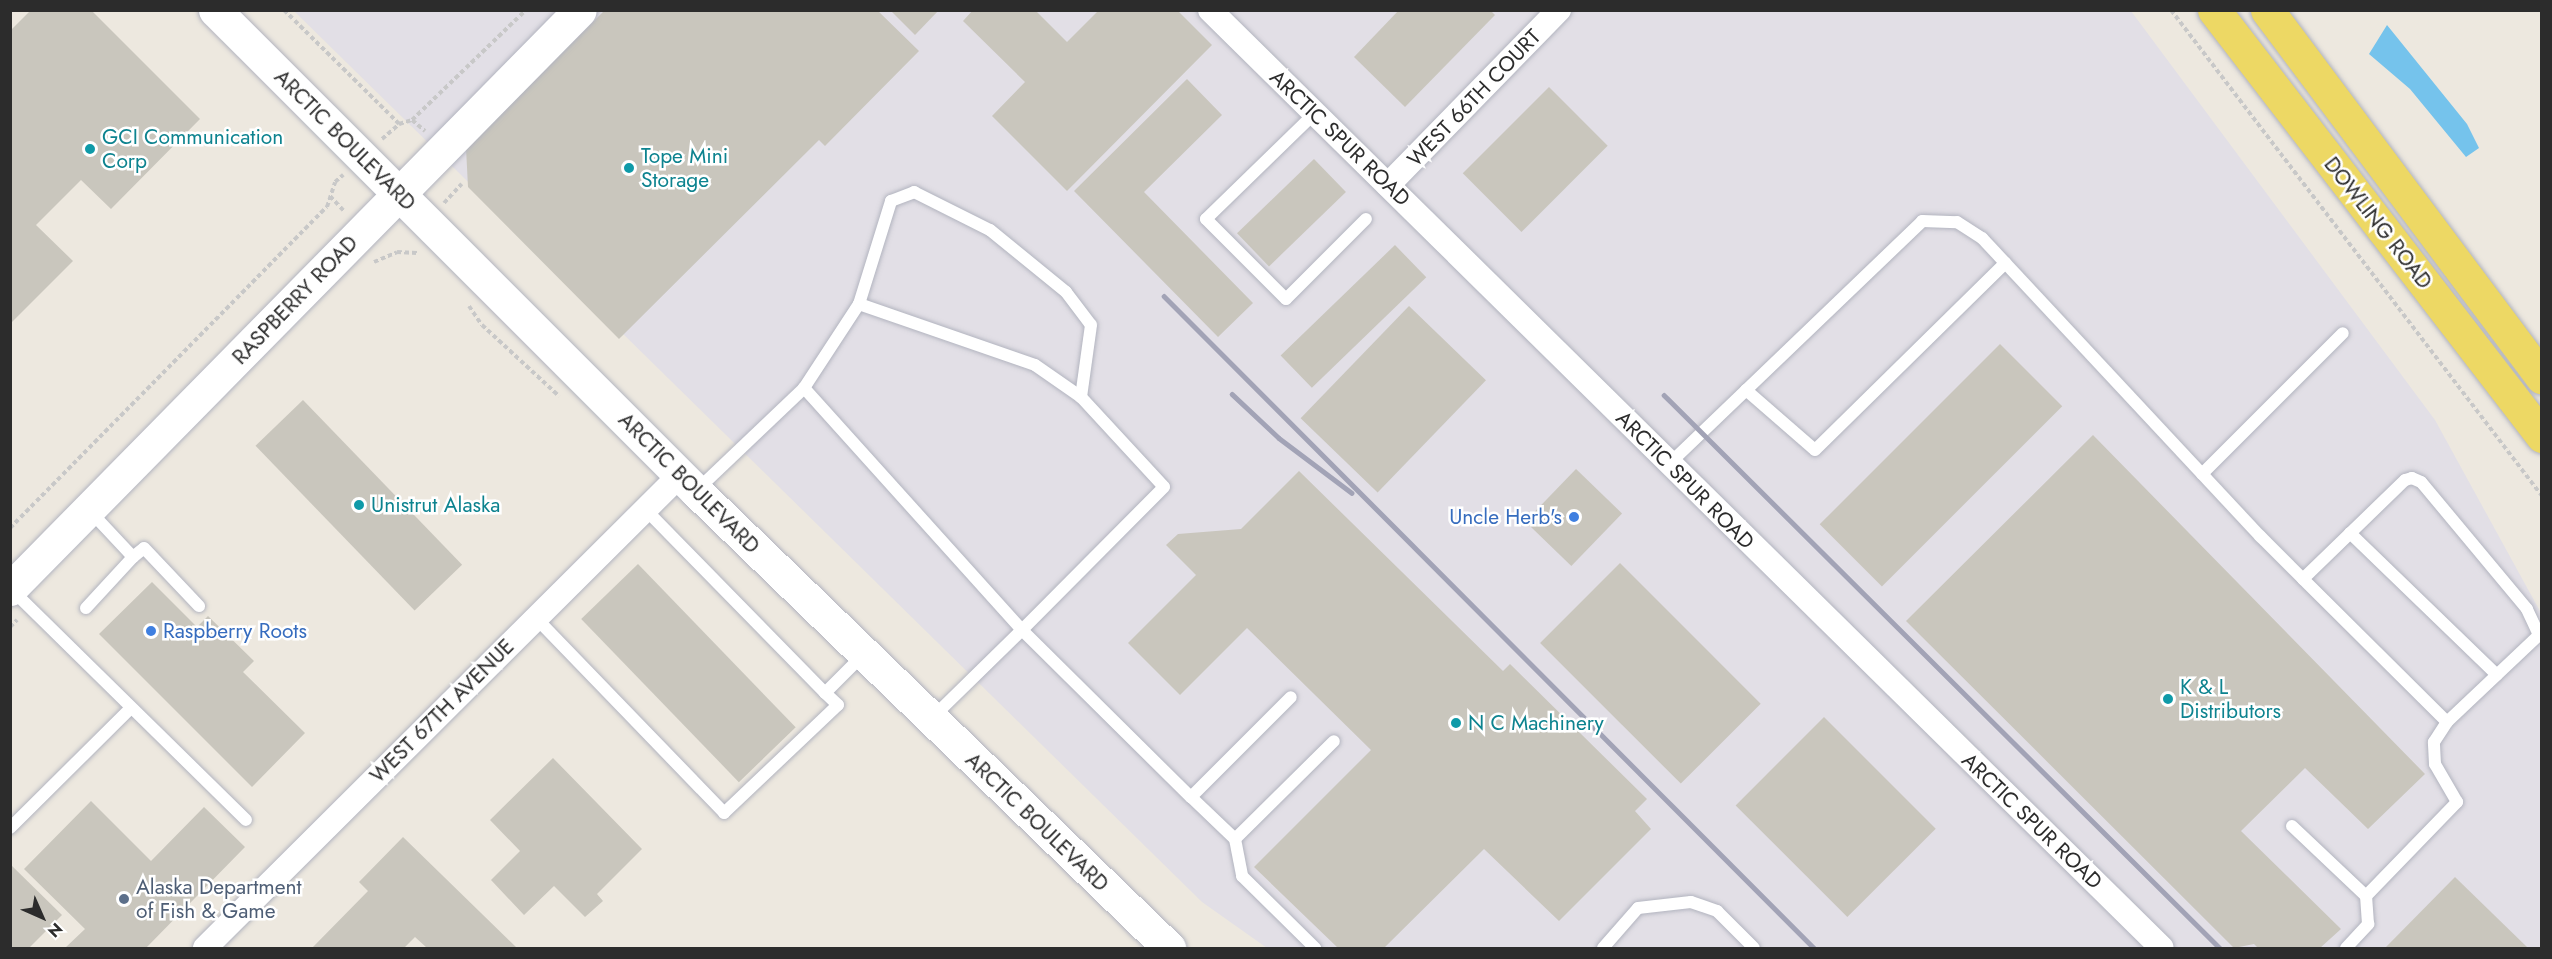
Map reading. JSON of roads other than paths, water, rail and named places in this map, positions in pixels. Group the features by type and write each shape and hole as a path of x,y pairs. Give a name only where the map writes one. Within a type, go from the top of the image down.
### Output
{"main road":[{"name":"ARCTIC BOULEVARD","path":"215,10 688,483 1169,948"},
{"name":"RASPBERRY ROAD","path":"17,595 89,510 580,10"},
{"name":"DOWLING ROAD","path":"2214,10 2541,436"},
{"name":"DOWLING ROAD","path":"2266,10 2541,377"}],"street":[{"name":"ARCTIC SPUR ROAD","path":"1210,10 2162,948"},
{"name":"WEST 66TH COURT","path":"1388,186 1559,10"},
{"name":"WEST 67TH AVENUE","path":"205,948 645,509 688,483"}],"lane":[{"path":"1315,113 1206,219 1286,299 1366,219"},
{"path":"688,483 804,388 859,304 891,201 914,192 990,230 1066,292 1091,326 1081,397"},
{"path":"1669,464 1922,221 1957,222 2005,263 2303,579 2447,722"},
{"path":"1746,390 1815,450 2005,263"},
{"path":"859,304 1035,365 1081,397 1164,488 931,719"},
{"path":"2202,474 2343,333"},
{"path":"804,388 1022,630 1235,839 1242,876 1315,948"},
{"path":"2303,579 2405,480 2421,482 2527,609 2539,635 2447,722 2434,742 2435,764 2457,802 2366,896"},
{"path":"536,618 724,813 838,705 645,509"},
{"path":"89,510 133,557"},
{"path":"2350,533 2497,675"},
{"path":"86,608 144,548 199,606"},
{"path":"17,595 246,820"},
{"path":"825,693 864,654"},
{"path":"1191,797 1291,697"},
{"path":"10,828 131,708"},
{"path":"1235,839 1334,741"},
{"path":"2292,826 2366,896 2368,924 2346,948"},
{"path":"1603,948 1638,908 1691,902 1717,911 1754,948"}],"water":[{"path":"2387,25 2467,124 2479,148 2466,157 2410,89 2369,54"}],"railway":[{"path":"1164,296 1814,948"},
{"path":"1232,394 1279,438 1352,493"},
{"path":"1664,395 2220,948"}],"place":[{"name":"GCI Communication Corp","path":"90,149"},
{"name":"Tope Mini Storage","path":"629,168"},
{"name":"Unistrut Alaska","path":"359,505"},
{"name":"Uncle Herb's","path":"1574,517"},
{"name":"Raspberry Roots","path":"151,631"},
{"name":"K & L Distributors","path":"2168,699"},
{"name":"N C Machinery","path":"1456,723"},
{"name":"Alaska Department of Fish & Game","path":"124,899"}]}
